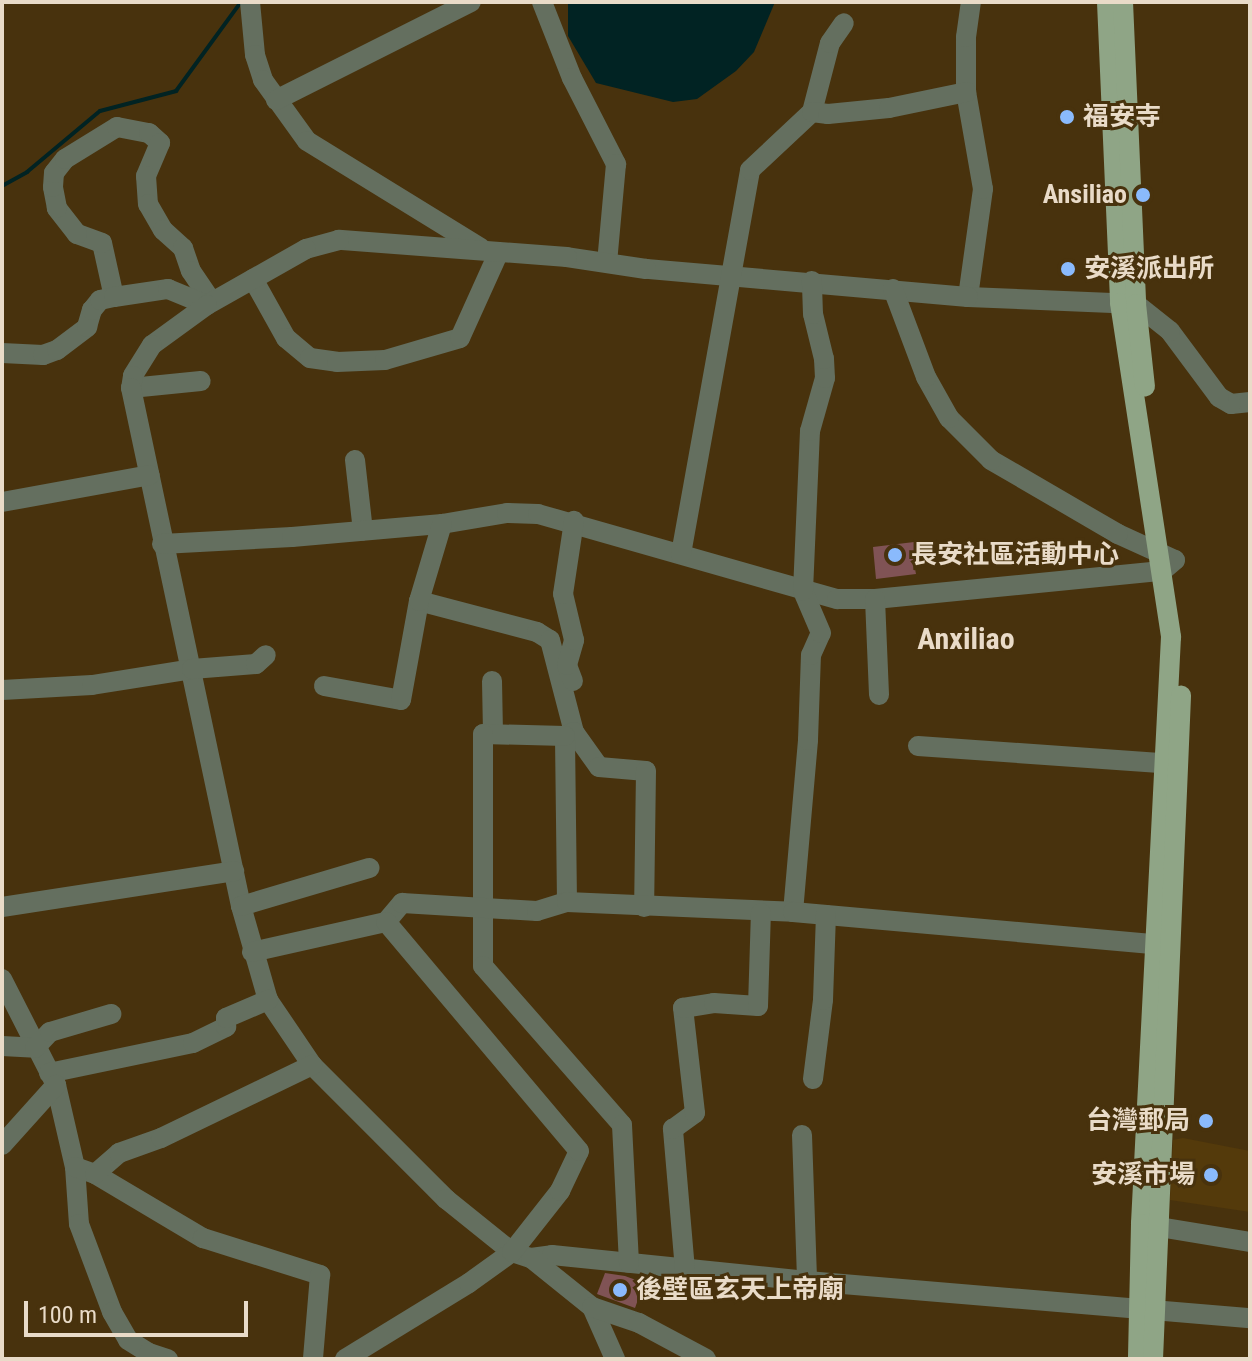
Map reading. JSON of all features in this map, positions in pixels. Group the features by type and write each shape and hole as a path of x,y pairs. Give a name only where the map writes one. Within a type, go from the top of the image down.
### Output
{"main road":[{"path":"1107,2 1128,303 1166,561 1171,637 1155,944 1147,1310 1153,1359"},
{"path":"1123,2 1128,303"},
{"path":"1149,1225 1184,637 1166,561"},
{"path":"1138,1359 1147,1310"}],"street":[{"path":"250,2 255,55 276,100 307,141 491,252"},
{"path":"276,100 471,2"},
{"path":"542,2 572,78 616,164 607,263"},
{"path":"968,297 983,189 966,92 966,37 971,2"},
{"path":"681,554 750,170 812,112 830,43 844,23"},
{"path":"812,112 828,114 889,108 966,92"},
{"path":"114,297 102,243 77,234 57,208 53,187 54,173 65,159 117,127 149,133 160,143 146,176 148,204 163,230 183,248 191,271 209,303"},
{"path":"706,1359 639,1323 592,1307 446,1199 312,1065 268,1000 241,906 192,669 162,544 131,388 133,376 152,345 209,303 306,249 339,240 968,297 1128,303 1170,331 1219,397 1231,404 1250,402"},
{"path":"253,279 286,338 310,358 337,362 385,360 460,338 491,252"},
{"path":"793,912 808,740 811,655 821,633 803,591 810,431 825,378 824,359 813,314 812,281"},
{"path":"2,353 43,355 57,350 87,327 92,310 100,300 168,289 209,303"},
{"path":"893,289 934,391 949,418 991,460 1166,561"},
{"path":"131,388 201,381"},
{"path":"355,460 363,531"},
{"path":"2,502 150,475"},
{"path":"162,544 442,524 507,513 538,514 574,521 837,599 875,599 1166,561"},
{"path":"574,521 563,594 574,640 567,665 579,708"},
{"path":"324,686 401,700 419,601 442,524"},
{"path":"875,599 879,695"},
{"path":"419,601 537,632 550,640 569,734 567,902"},
{"path":"2,690 92,685 192,669 256,664 266,655"},
{"path":"492,681 493,734"},
{"path":"629,1263 622,1125 483,966 483,734 569,734 599,767 646,771 644,907"},
{"path":"918,746 1163,763"},
{"path":"241,906 369,868"},
{"path":"2,907 234,871"},
{"path":"252,952 386,922 402,903 537,911 567,902 761,913 793,912 1155,944"},
{"path":"685,1270 673,1129 695,1113 696,1093 683,1008 714,1003 758,1006 761,913"},
{"path":"813,1079 823,1000 826,915"},
{"path":"386,922 579,1151 560,1191 522,1255"},
{"path":"2,979 52,1079 75,1167 79,1224 112,1312 128,1340 149,1353 168,1359"},
{"path":"2,1145 52,1079 193,1043 226,1027 226,1018 268,1000"},
{"path":"35,1048 50,1032 111,1014"},
{"path":"2,1046 35,1048"},
{"path":"95,1174 119,1153 161,1138 312,1065"},
{"path":"802,1135 807,1281"},
{"path":"75,1167 95,1174 203,1238 320,1275 313,1359"},
{"path":"1149,1225 1250,1242"},
{"path":"345,1359 469,1283 522,1255 552,1255 685,1270 1250,1318"},
{"path":"592,1307 615,1359"}],"shaded area":[{"name":"安溪市場","path":"1183,1138 1250,1151 1250,1212 1170,1200 1173,1140"}],"water":[{"path":"568,2 775,2 754,52 736,71 697,99 673,102 596,83 568,36"}],"building":[{"name":"長安社區活動中心","path":"914,542 918,564 914,564 916,574 876,579 873,547"},
{"name":"後壁區玄天上帝廟","path":"605,1273 644,1283 635,1308 597,1294"}],"waterway":[{"path":"2,186 27,172 100,111 176,91 241,2"}],"place":[{"name":"福安寺","path":"1067,117"},
{"name":"Ansiliao","path":"1143,195"},
{"name":"安溪派出所","path":"1068,269"},
{"name":"長安社區活動中心","path":"895,555"},
{"name":"台灣郵局","path":"1206,1121"},
{"name":"安溪市場","path":"1211,1175"},
{"name":"後壁區玄天上帝廟","path":"620,1290"}],"district":[{"name":"Anxiliao","path":"966,639"}]}
